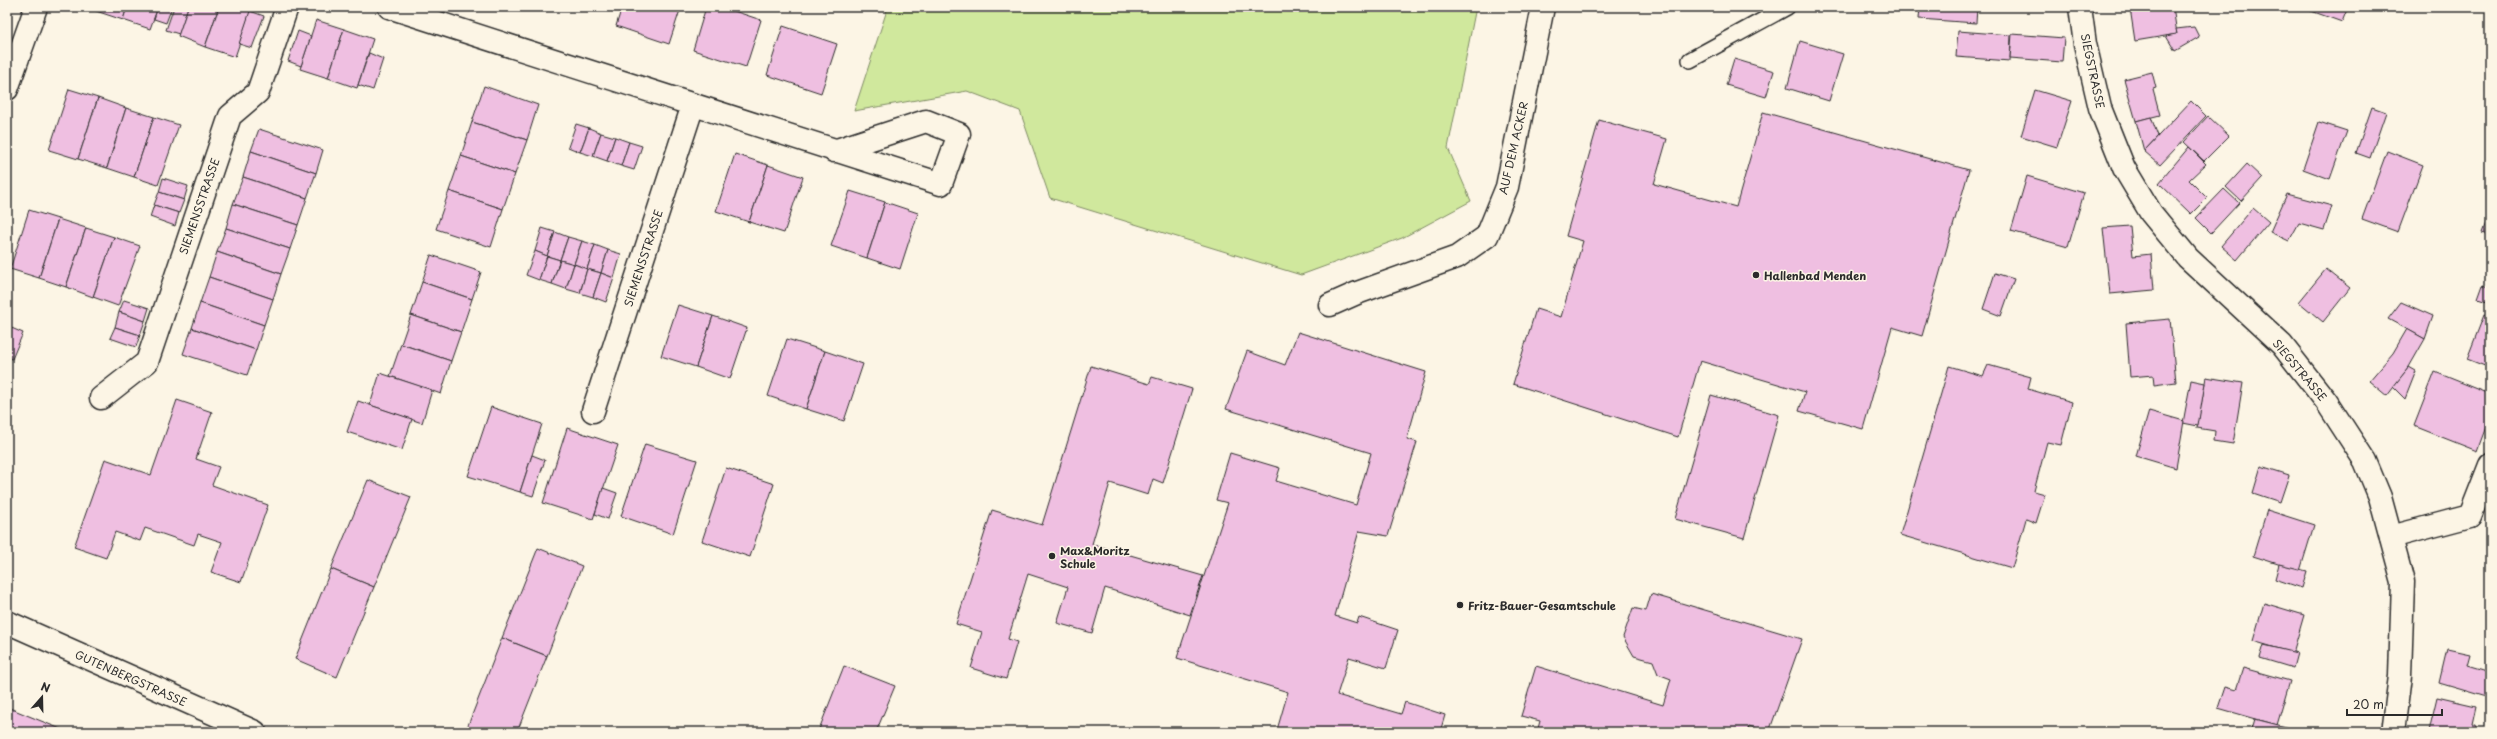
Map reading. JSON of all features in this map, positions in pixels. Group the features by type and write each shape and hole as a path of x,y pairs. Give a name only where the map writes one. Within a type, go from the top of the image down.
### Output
{"street":[{"path":"7,89 36,7"},
{"name":"SIEMENSSTRASSE","path":"101,398 147,362 230,116 258,92 287,7"},
{"path":"389,7 834,151 941,184 959,134 926,122 834,151"},
{"name":"AUF DEM ACKER","path":"1330,305 1357,293 1457,257 1487,236 1507,186 1543,7"},
{"name":"SIEGSTRASSE","path":"2080,7 2085,44 2100,108 2132,181 2151,213 2188,258 2282,345 2326,401 2365,461 2380,497 2403,582 2400,676 2393,732"},
{"name":"SIEMENSSTRASSE","path":"593,411 693,105"},
{"path":"2391,537 2470,516 2490,465"},
{"name":"GUTENBERGSTRASSE","path":"7,622 255,732"}],"lane":[{"path":"1690,60 1787,7"}],"green space":[{"path":"888,7 1476,7 1448,148 1471,201 1402,238 1301,275 1050,198 1020,111 967,91 854,111"}],"building":[{"path":"97,7 127,7 123,20 96,11"},
{"path":"127,7 158,7 150,29 123,20"},
{"path":"158,7 172,7 166,23 154,19"},
{"path":"174,7 188,7 179,34 166,30"},
{"path":"188,7 219,7 205,47 178,36"},
{"path":"219,7 242,7 251,10 235,57 205,47"},
{"path":"622,7 681,7 669,44 616,26"},
{"path":"706,7 722,7 761,20 746,67 693,50"},
{"path":"1920,7 1977,7 1976,23 1919,19"},
{"path":"2173,7 2177,34 2135,41 2130,8"},
{"path":"2300,7 2348,7 2342,22"},
{"path":"250,11 264,16 252,48 239,44"},
{"path":"316,20 344,29 328,78 300,69"},
{"path":"783,26 837,44 821,93 767,75"},
{"path":"2194,27 2199,37 2175,51 2166,36 2177,34 2176,29"},
{"path":"344,29 373,39 357,88 328,78"},
{"path":"298,31 311,36 301,66 288,61"},
{"path":"1958,31 2011,35 2010,61 1956,57"},
{"path":"2012,34 2064,38 2062,62 2010,58"},
{"path":"1800,41 1843,54 1829,101 1787,88"},
{"path":"369,53 383,59 373,90 358,85"},
{"path":"1734,59 1774,71 1766,97 1726,85"},
{"path":"2152,72 2156,88 2153,89 2160,115 2136,121 2124,79"},
{"path":"484,86 538,105 527,140 472,122"},
{"path":"69,89 98,98 78,159 49,150"},
{"path":"2035,90 2072,101 2057,147 2021,136"},
{"path":"98,98 126,108 107,168 78,159"},
{"path":"2191,101 2206,116 2160,165 2144,151"},
{"path":"2372,107 2386,112 2370,158 2356,153"},
{"path":"126,108 154,117 134,177 107,168"},
{"name":"Hallenbad Menden","path":"1763,112 1969,170 1922,336 1892,327 1863,429 1799,411 1805,392 1700,361 1678,437 1513,384 1536,309 1561,317 1583,241 1566,236 1599,120 1667,139 1654,184 1736,207"},
{"path":"2208,116 2229,136 2204,161 2184,142"},
{"path":"154,117 179,125 158,185 134,177"},
{"path":"2151,117 2158,136 2144,151 2136,121"},
{"path":"472,122 527,140 515,174 461,156"},
{"path":"2319,122 2347,131 2330,179 2303,169"},
{"path":"576,124 589,128 580,152 568,147"},
{"path":"589,128 601,133 593,156 580,152"},
{"path":"259,129 323,150 316,173 251,151"},
{"path":"601,133 615,137 607,161 593,156"},
{"path":"615,137 629,142 621,166 607,161"},
{"path":"629,142 642,146 634,170 621,166"},
{"path":"2189,147 2206,164 2189,180 2207,198 2191,214 2159,183"},
{"path":"251,151 316,173 307,198 243,177"},
{"path":"2387,151 2423,165 2398,232 2362,219"},
{"path":"735,154 768,165 749,222 716,211"},
{"path":"461,156 515,174 503,209 449,191"},
{"path":"2247,164 2262,178 2241,201 2226,187"},
{"path":"768,165 803,177 784,233 749,222"},
{"path":"2027,176 2084,193 2068,247 2011,231"},
{"path":"243,177 307,198 298,225 233,204"},
{"path":"163,178 188,186 184,200 159,192"},
{"path":"2224,189 2239,203 2211,233 2196,218"},
{"path":"449,191 503,209 491,247 436,229"},
{"path":"850,191 885,202 867,258 831,246"},
{"path":"159,192 184,200 179,213 154,205"},
{"path":"2287,194 2332,206 2324,230 2299,223 2289,241 2270,232"},
{"path":"885,202 918,213 900,269 867,258"},
{"path":"233,204 298,225 290,249 226,228"},
{"path":"154,205 179,213 175,226 150,217"},
{"path":"2253,208 2269,222 2237,260 2221,246"},
{"path":"29,210 58,219 39,278 10,269"},
{"path":"2490,212 2490,236 2482,233"},
{"path":"58,219 86,228 66,287 39,278"},
{"path":"2130,226 2133,256 2151,254 2154,290 2110,294 2103,228"},
{"path":"86,228 114,237 93,297 66,287"},
{"path":"226,228 290,249 281,274 217,252"},
{"path":"542,228 555,232 547,256 535,251"},
{"path":"555,232 568,237 560,260 547,256"},
{"path":"114,237 140,246 118,306 93,297"},
{"path":"568,237 582,241 574,264 560,260"},
{"path":"582,241 595,245 587,269 574,264"},
{"path":"595,245 608,250 601,273 587,269"},
{"path":"608,250 621,254 614,278 601,273"},
{"path":"535,251 547,256 539,280 526,275"},
{"path":"217,252 281,274 273,299 209,277"},
{"path":"431,255 481,272 472,299 422,282"},
{"path":"547,256 560,260 552,284 539,280"},
{"path":"560,260 574,264 566,289 552,284"},
{"path":"574,264 587,269 580,293 566,289"},
{"path":"587,269 601,273 593,297 580,293"},
{"path":"2326,269 2350,288 2323,322 2299,302"},
{"path":"601,273 614,278 606,302 593,297"},
{"path":"1995,273 2014,279 2001,316 1983,309"},
{"path":"209,277 273,299 264,325 200,303"},
{"path":"422,282 472,299 461,332 411,315"},
{"path":"2483,285 2490,287 2490,303 2478,299"},
{"path":"124,300 149,308 145,321 119,312"},
{"path":"2401,302 2433,316 2425,339 2388,319"},
{"path":"200,303 264,325 256,350 192,328"},
{"path":"678,305 713,316 696,367 661,356"},
{"path":"119,312 145,321 140,335 115,327"},
{"path":"411,315 461,332 451,361 401,344"},
{"path":"2484,315 2490,317 2490,368 2467,359"},
{"path":"713,316 747,328 730,379 696,367"},
{"path":"2170,319 2176,382 2154,385 2153,375 2130,377 2126,323"},
{"path":"7,326 23,333 12,359 7,357"},
{"path":"115,327 140,335 136,347 110,338"},
{"path":"192,328 256,350 247,375 183,354"},
{"path":"2407,329 2425,339 2409,367 2387,396 2369,381 2393,353"},
{"path":"1298,332 1426,372 1407,439 1417,442 1388,536 1359,531 1335,616 1357,623 1359,617 1398,630 1386,668 1349,657 1337,695 1401,714 1405,702 1445,715 1440,732 1282,732 1277,730 1288,692 1177,658 1228,503 1216,500 1230,453 1280,468 1276,481 1356,505 1371,453 1226,409 1247,351 1285,365"},
{"path":"787,339 825,351 806,409 768,396"},
{"path":"401,344 451,361 441,394 390,376"},
{"path":"825,351 863,364 844,421 806,409"},
{"path":"1988,365 2031,377 2028,389 2072,402 2061,445 2047,442 2034,491 2045,494 2036,523 2026,519 2012,568 1900,535 1949,366 1983,376"},
{"path":"1091,366 1149,384 1152,377 1192,389 1163,483 1153,479 1148,495 1110,483 1092,544 1203,576 1190,615 1105,588 1092,633 1057,623 1068,587 1028,574 1008,639 1017,642 1006,679 971,668 982,632 956,624 992,510 1042,525"},
{"path":"2409,367 2416,371 2405,399 2393,387"},
{"path":"2435,372 2490,394 2490,416 2477,451 2414,426"},
{"path":"380,373 432,390 422,423 370,405"},
{"path":"2206,377 2243,383 2233,444 2214,441 2215,431 2197,428"},
{"path":"2191,380 2205,383 2198,426 2183,423"},
{"path":"1711,395 1779,415 1744,538 1675,519"},
{"path":"177,400 212,412 196,459 219,467 212,485 268,505 241,582 211,572 222,542 198,534 194,545 145,528 140,541 115,532 106,558 74,547 105,459 151,475"},
{"path":"358,401 412,419 402,450 347,432"},
{"path":"491,407 542,424 520,492 468,476"},
{"path":"2149,411 2184,421 2176,468 2136,456"},
{"path":"567,428 618,445 593,519 543,503"},
{"path":"645,444 697,460 673,534 621,516"},
{"path":"532,455 545,460 533,496 520,492"},
{"path":"2261,466 2289,475 2280,502 2253,493"},
{"path":"726,468 774,484 750,557 702,541"},
{"path":"368,480 411,497 374,587 331,569"},
{"path":"603,488 617,493 608,519 595,514"},
{"path":"2267,510 2314,525 2300,571 2253,556"},
{"path":"538,548 582,566 547,656 502,638"},
{"path":"2279,564 2307,571 2302,588 2275,579"},
{"path":"331,569 374,587 337,677 295,659"},
{"path":"1651,594 1802,639 1769,732 1749,726 1747,732 1537,732 1540,721 1521,716 1536,666 1663,705 1671,679 1658,674 1653,661 1634,656 1623,637 1633,608 1646,611"},
{"path":"2264,603 2304,615 2293,653 2253,641"},
{"path":"502,638 547,656 517,732 476,732 467,728"},
{"path":"2264,645 2297,653 2293,668 2260,658"},
{"path":"2447,649 2470,654 2467,665 2490,672 2490,698 2439,683"},
{"path":"844,666 895,686 876,732 818,732"},
{"path":"2243,668 2290,681 2277,725 2218,708 2225,687 2236,690"},
{"path":"2437,697 2476,706 2472,724 2477,726 2476,732 2429,731"},
{"path":"7,707 68,732 7,732"},
{"path":"2255,719 2294,729 2293,732 2251,732"}],"place":[{"name":"Hallenbad Menden","path":"1756,275"},
{"name":"Max&Moritz Schule","path":"1052,556"},
{"name":"Fritz-Bauer-Gesamtschule","path":"1460,605"}]}
